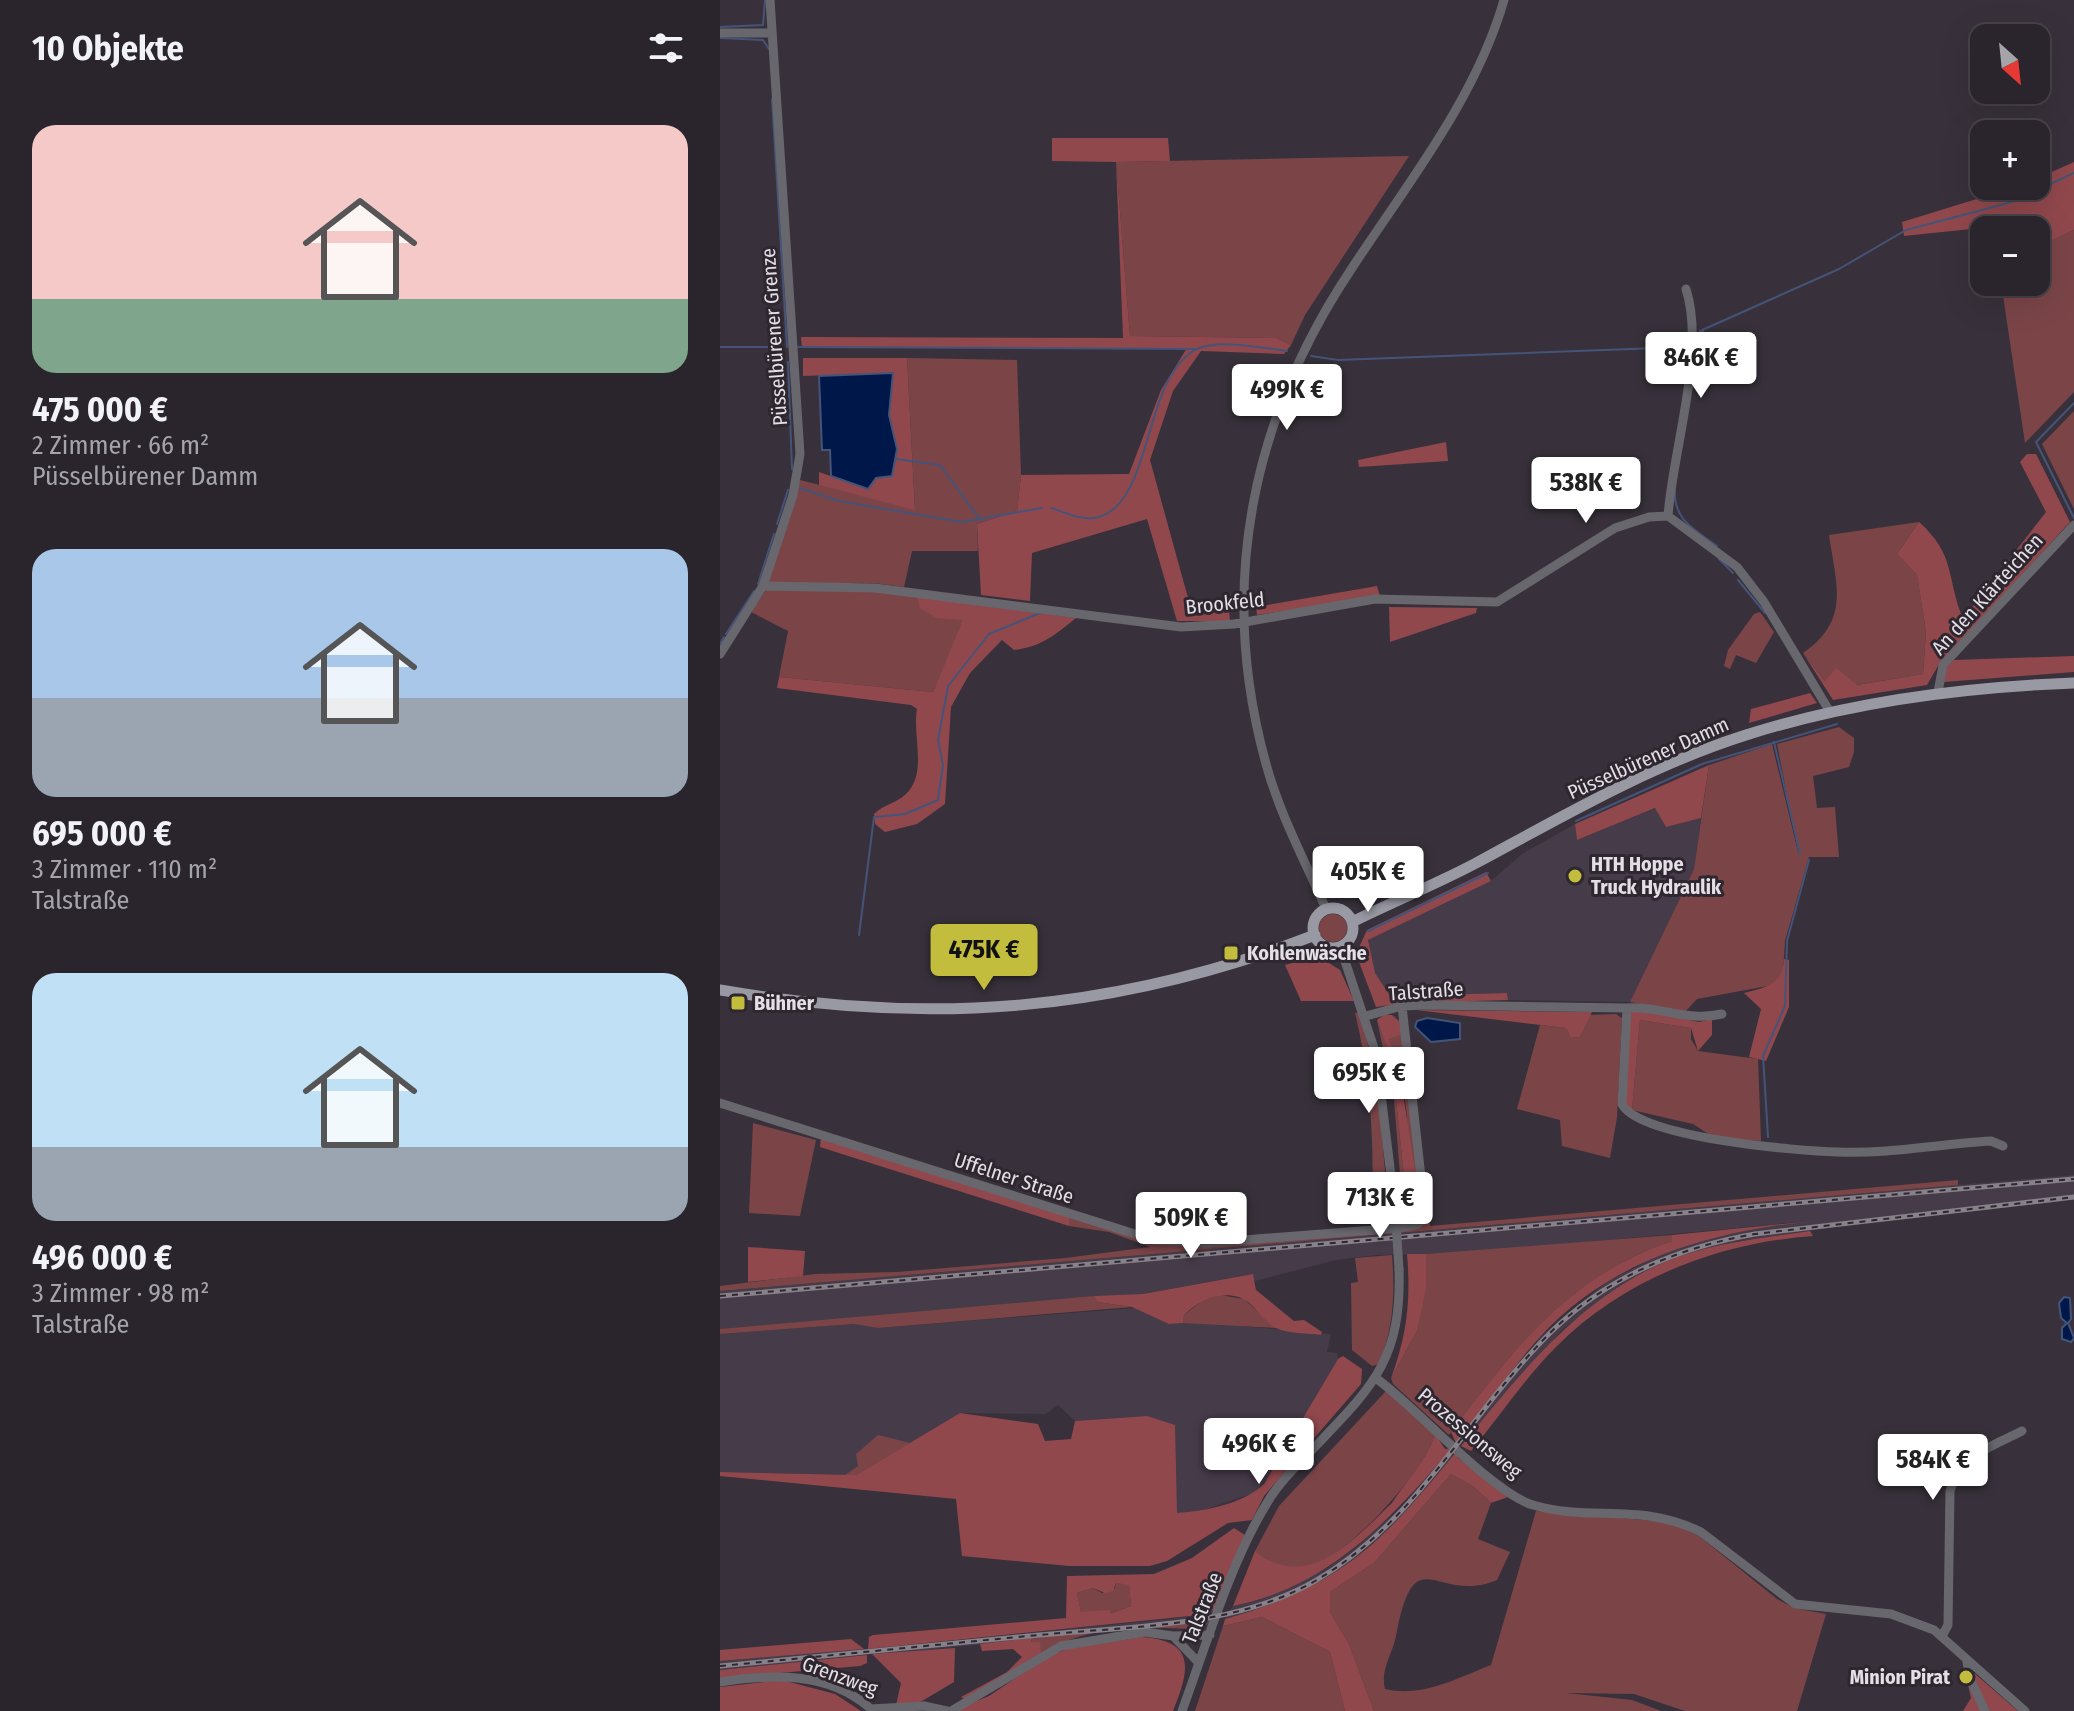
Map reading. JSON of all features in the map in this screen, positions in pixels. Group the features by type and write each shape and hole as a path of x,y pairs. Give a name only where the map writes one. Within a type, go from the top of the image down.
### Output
{"main road":[{"name":"Püsselbürener Damm","path":"1352,922 1432,886 1658,769 1745,735 1830,712 1938,692 2074,683"},
{"path":"1326,909 1339,909 1352,922 1350,939 1340,946 1322,945 1315,935 1316,917 1326,909"},
{"path":"720,990 857,1009 960,1011 1018,1007 1162,982 1315,935"}],"street":[{"name":"Püsselbürener Grenze","path":"720,654 763,586 793,495 800,454 770,0"},
{"path":"1326,909 1286,823 1266,766 1252,704 1243,622 1249,517 1268,434 1301,354 1343,281 1437,141 1476,69 1504,0"},
{"path":"720,33 771,33"},
{"path":"1686,289 1692,306 1693,344 1672,469 1668,516 1737,567 1764,602 1830,712"},
{"name":"Brookfeld","path":"763,586 875,588 1181,627 1243,622 1375,599 1497,602 1615,528 1649,517 1668,516"},
{"name":"An den Klärteichen","path":"1938,692 1943,665 2074,525"},
{"path":"1340,946 1366,1016"},
{"name":"Talstraße","path":"1182,1711 1210,1635 1267,1502 1377,1379 1397,1328 1399,1269 1384,1095 1366,1016 1402,1006 1641,1007 1700,1020 1722,1014"},
{"name":"Uffelner Straße","path":"720,1103 1154,1240 1205,1243 1399,1228 1418,1224 1425,1213 1402,1006"},
{"path":"1627,1008 1622,1104 1627,1114 1640,1120 1711,1140 1838,1152 1991,1141 2003,1146"},
{"name":"Prozessionsweg","path":"1377,1379 1494,1480 1531,1504 1669,1518 1701,1532 1795,1604 1891,1614 1942,1636 1967,1662 2025,1711"},
{"path":"1942,1636 1948,1625 1950,1491 1955,1472 1981,1452 2022,1431"},
{"path":"949,1711 1061,1646 1145,1632 1173,1636 1210,1635"},
{"path":"1173,1636 1199,1663"},
{"path":"1967,1662 1970,1679 1985,1711"},
{"name":"Grenzweg","path":"720,1682 774,1674 822,1684 855,1696 871,1709 924,1706 949,1711"}],"shaded area":[{"path":"1052,138 1168,138 1170,161 1052,161"},
{"path":"1409,156 1305,315 1291,345 1276,338 1130,336 1116,162"},
{"path":"1116,162 1130,336 1276,338 1291,345 1284,354 1201,351 1173,391 1150,460 1193,616 1229,610 1230,621 1177,621 1147,519 1032,553 1030,601 981,595 977,524 1017,511 1021,475 1129,474 1161,390 1187,348 802,348 801,337 1123,338"},
{"path":"2074,162 2074,230 2050,241 2050,216 1970,216 1970,229 1904,236 1902,222 1974,200 2050,200 2050,173"},
{"path":"2074,230 2074,392 2025,443 2003,296 2050,296 2050,241"},
{"path":"803,358 907,358 915,510 819,485 819,472 868,489 876,478 892,476 897,449 889,415 893,373 803,376"},
{"path":"907,358 1017,360 1021,475 1017,511 977,524 978,551 912,551 904,587 874,583 767,583 800,480 915,509"},
{"path":"2074,411 2074,509 2042,444"},
{"path":"1446,442 1448,461 1359,467 1358,460"},
{"path":"2027,454 2036,454 2070,522 1938,666 1927,685 1833,700 1803,653 1825,681 1836,668 1857,685 1923,674 1926,632 1917,575 1897,554 1919,522 1945,556 1963,619 2046,512 2020,462"},
{"path":"1919,522 1897,554 1917,575 1926,632 1923,674 1856,685 1826,682 1803,653 1828,628 1834,614 1837,585 1829,535"},
{"path":"1377,586 1380,596 1257,615 1256,607"},
{"path":"767,589 875,591 917,596 964,620 933,692 779,677 788,631 751,612"},
{"path":"917,596 1076,618 1054,635 1032,646 1014,650 1002,640 970,673 951,707 945,804 917,824 885,832 875,824 874,814 906,794 916,776 917,709 911,705 777,688 779,677 933,692 963,620 937,618 920,608"},
{"path":"1389,607 1477,608 1476,613 1390,642"},
{"path":"1760,612 1774,632 1756,663 1736,655 1730,669 1724,666 1728,650 1754,614"},
{"path":"2074,656 2074,672 1944,682 1945,668 1954,660"},
{"path":"1810,693 1817,703 1749,723 1751,709"},
{"path":"1839,727 1854,738 1849,767 1813,776 1817,808 1835,807 1839,857 1809,857 1785,941 1783,973 1773,985 1697,999 1685,1012 1630,1002 1694,869 1709,765 1772,744 1799,856 1777,744"},
{"path":"1709,765 1701,818 1666,827 1655,808 1577,840 1575,824"},
{"path":"1656,808 1666,827 1701,818 1694,869 1630,1002 1508,1000 1507,993 1390,996 1374,973 1368,940 1491,881 1522,854 1575,824 1577,840"},
{"path":"1486,872 1491,881 1368,940 1375,973 1390,996 1507,993 1508,1000 1404,1003 1376,1007 1356,954 1367,930"},
{"path":"1333,914 1343,918 1347,928 1343,938 1333,942 1323,938 1319,928 1323,918"},
{"path":"1318,956 1340,970 1354,1001 1301,1001 1285,965"},
{"path":"1784,959 1789,960 1789,1007 1766,1061 1749,1057 1761,1009 1744,993 1777,980"},
{"path":"1416,1010 1592,1012 1580,1037 1571,1038 1566,1028"},
{"path":"1640,1010 1699,1022 1712,1019 1712,1035 1698,1051 1691,1028 1640,1020 1632,1110 1624,1105 1630,1012"},
{"path":"1359,1012 1378,1082 1389,1224 1371,1224 1371,1118 1355,1013"},
{"path":"1616,1014 1622,1018 1617,1117 1610,1158 1562,1146 1560,1120 1517,1109 1540,1025 1566,1028 1571,1038 1580,1037 1590,1015"},
{"path":"1384,1015 1392,1015 1399,1022 1402,1034 1389,1039 1402,1060 1398,1062 1419,1196 1418,1209 1414,1211 1407,1205 1392,1062 1377,1020"},
{"path":"1396,1018 1401,1022 1423,1211 1416,1220 1404,1224 1394,1100 1377,1020 1392,1062 1407,1205 1407,1117 1403,1083 1389,1038"},
{"path":"1640,1020 1691,1028 1691,1039 1698,1051 1758,1059 1761,1141 1713,1137 1693,1124 1632,1110"},
{"path":"753,1123 816,1140 800,1216 749,1213"},
{"path":"821,1138 1069,1216 1069,1226 820,1147"},
{"path":"2074,1175 2074,1200 1883,1220 1738,1241 1667,1261 1629,1280 1563,1329 1465,1441 1461,1438 1541,1336 1605,1283 1665,1252 1691,1243 1754,1228 1811,1221 1468,1253 1376,1255 1336,1260 1255,1281 1252,1274 1143,1294 720,1329 720,1291"},
{"path":"1958,1180 1958,1185 720,1291 720,1286 815,1274 897,1272 1065,1258 1150,1247 1109,1232 1069,1226 1069,1216 1163,1244 1421,1226 1428,1215 1430,1226"},
{"path":"1823,1220 1745,1231 1707,1240 1634,1267 1601,1286 1569,1309 1540,1337 1456,1443 1451,1432 1498,1371 1546,1318 1602,1274 1672,1241 1672,1235"},
{"path":"1810,1231 1813,1236 1777,1240 1708,1256 1642,1284 1611,1302 1556,1347 1471,1451 1461,1446 1553,1341 1578,1317 1635,1277 1667,1261 1702,1250"},
{"path":"1672,1235 1672,1241 1635,1256 1602,1275 1545,1320 1496,1374 1449,1435 1393,1384 1391,1378 1417,1331 1426,1254"},
{"path":"748,1247 805,1251 803,1276 748,1282"},
{"path":"1407,1254 1426,1254 1426,1288 1417,1331 1391,1378 1406,1317"},
{"path":"1392,1255 1390,1323 1379,1364 1372,1366 1352,1350 1351,1283 1358,1282 1355,1258"},
{"path":"1253,1274 1256,1290 1294,1321 1304,1320 1322,1332 1321,1335 1276,1328 1248,1302 1232,1295 1206,1300 1184,1315 1183,1323 1169,1324 1132,1307 1097,1302 1094,1296 1143,1294"},
{"path":"1220,1295 1244,1299 1276,1328 1183,1323 1184,1315 1202,1301"},
{"path":"1094,1296 1097,1302 1132,1307 878,1328 854,1324 720,1334 720,1329"},
{"path":"1147,1307 1198,1322 1331,1334 1327,1352 1337,1353 1338,1359 1270,1475 1254,1493 1201,1511 1177,1514 1147,1416 1075,1421 1058,1405 1046,1414 960,1413 856,1475 720,1472 720,1334 854,1324 878,1328"},
{"path":"1343,1356 1362,1369 1361,1384 1264,1496 1252,1520 1228,1523 1167,1561 1150,1566 1069,1566 962,1556 956,1499 720,1476 720,1472 856,1475 960,1413 1038,1424 1045,1441 1071,1439 1075,1421 1147,1416 1175,1425 1177,1513 1211,1508 1245,1497 1264,1484 1338,1359"},
{"path":"1386,1391 1435,1434 1416,1469 1382,1512 1342,1548 1306,1568 1286,1567 1255,1551 1279,1506"},
{"path":"1435,1434 1445,1449 1452,1448 1406,1500 1356,1546 1299,1583 1267,1597 1233,1606 1255,1551 1275,1563 1293,1567 1329,1557 1362,1532 1392,1503 1422,1460"},
{"path":"878,1435 910,1443 856,1475 845,1475 858,1466 856,1454"},
{"path":"1456,1452 1458,1458 1511,1496 1491,1503 1474,1487 1451,1474 1374,1563 1330,1592 1330,1612 1349,1644 1374,1711 1345,1711 1330,1652 1262,1617 1223,1626 1225,1619 1300,1592 1356,1557 1405,1512"},
{"path":"1448,1453 1452,1457 1401,1519 1346,1566 1284,1600 1225,1619 1233,1606 1256,1601 1328,1568 1354,1549 1400,1508"},
{"path":"1451,1474 1474,1487 1491,1503 1478,1539 1510,1552 1497,1580 1476,1586 1420,1580 1411,1588 1403,1605 1385,1669 1385,1689 1426,1689 1491,1665 1536,1511 1668,1522 1699,1536 1777,1599 1794,1608 1826,1614 1797,1711 1685,1711 1634,1694 1566,1693 1632,1700 1661,1711 1374,1711 1349,1644 1330,1612 1330,1592 1374,1563"},
{"path":"1234,1528 1245,1535 1215,1608 1209,1614 868,1649 869,1637 873,1635 1066,1618 1067,1576 1154,1574 1192,1558","holes":["1116,1583 1129,1585 1131,1606 1111,1613 1109,1610 1081,1612 1077,1593 1093,1588 1105,1593 1113,1591"]},
{"path":"1116,1583 1129,1584 1131,1606 1110,1613 1081,1612 1077,1593 1093,1588 1102,1593 1115,1588"},
{"path":"1215,1608 1210,1619 1180,1624 876,1655 869,1649 1179,1618 1208,1614"},
{"path":"1262,1617 1330,1652 1345,1711 1195,1711 1223,1626"},
{"path":"1210,1619 1204,1630 1142,1628 1098,1632 1059,1644 1041,1654 1031,1642 1032,1638"},
{"path":"1142,1637 1173,1645 1181,1652 1185,1672 1173,1711 952,1711 989,1696 1044,1659 1066,1649"},
{"path":"1032,1638 1031,1642 1040,1642 1041,1654 964,1699 961,1697 1007,1672 1022,1657 1013,1649 982,1651 980,1644"},
{"path":"851,1639 864,1649 720,1661 720,1650"},
{"path":"856,1648 866,1655 720,1670 720,1661"},
{"path":"955,1648 954,1682 917,1704 896,1705 901,1683 872,1654"},
{"path":"867,1655 867,1663 860,1666 720,1678 720,1670"},
{"path":"1973,1672 2018,1711 1963,1711 1971,1698 1967,1680"},
{"path":"782,1680 835,1694 861,1711 720,1711 720,1687"}],"water":[{"path":"893,373 889,415 897,449 892,476 876,478 868,489 831,476 830,450 822,450 819,376"},
{"path":"1427,1018 1460,1023 1460,1039 1431,1042 1415,1027 1417,1021"},
{"path":"2064,1297 2070,1298 2071,1319 2068,1323 2074,1338 2071,1342 2062,1339 2062,1328 2067,1323 2061,1318 2059,1303"}],"waterway":[{"path":"720,27 763,25 765,0"},
{"path":"720,38 763,40 769,49"},
{"path":"772,99 787,347"},
{"path":"1700,331 1839,269 1906,230 2012,202 2074,173"},
{"path":"1697,357 1703,331"},
{"path":"1311,356 1338,360 1658,348 1687,337"},
{"path":"1051,508 1093,518 1117,506 1130,488 1140,465 1165,386 1178,365 1195,350 1227,344 1287,351"},
{"path":"720,347 783,347"},
{"path":"798,347 1196,349"},
{"path":"788,362 792,469"},
{"path":"2074,403 2036,442 2074,518"},
{"path":"896,459 940,465 981,521"},
{"path":"800,488 839,501 961,522 1042,508"},
{"path":"777,524 788,490"},
{"path":"1675,490 1675,500 1682,517 1717,546"},
{"path":"758,584 774,534"},
{"path":"1719,559 1733,573"},
{"path":"1738,580 1765,613"},
{"path":"726,634 754,591"},
{"path":"859,935 874,817 905,814 938,800 943,765 938,740 948,686 989,634 1040,613"},
{"path":"720,644 724,637"},
{"path":"1576,821 1702,764 1837,724"},
{"path":"1774,742 1800,854"},
{"path":"1768,1137 1763,1056 1785,1006 1787,941 1809,860"},
{"path":"1368,931 1488,873"}],"railway":[{"path":"720,1296 2074,1179"},
{"path":"720,1666 1145,1626 1250,1608 1315,1581 1352,1556 1414,1497 1522,1363 1551,1332 1595,1296 1645,1268 1699,1247 1755,1234 2074,1197"}],"place":[{"name":"HTH Hoppe Truck Hydraulik","path":"1575,876"},
{"name":"Kohlenwäsche","path":"1231,953"},
{"name":"Bühner","path":"738,1003"},
{"name":"Minion Pirat","path":"1966,1677"}]}
